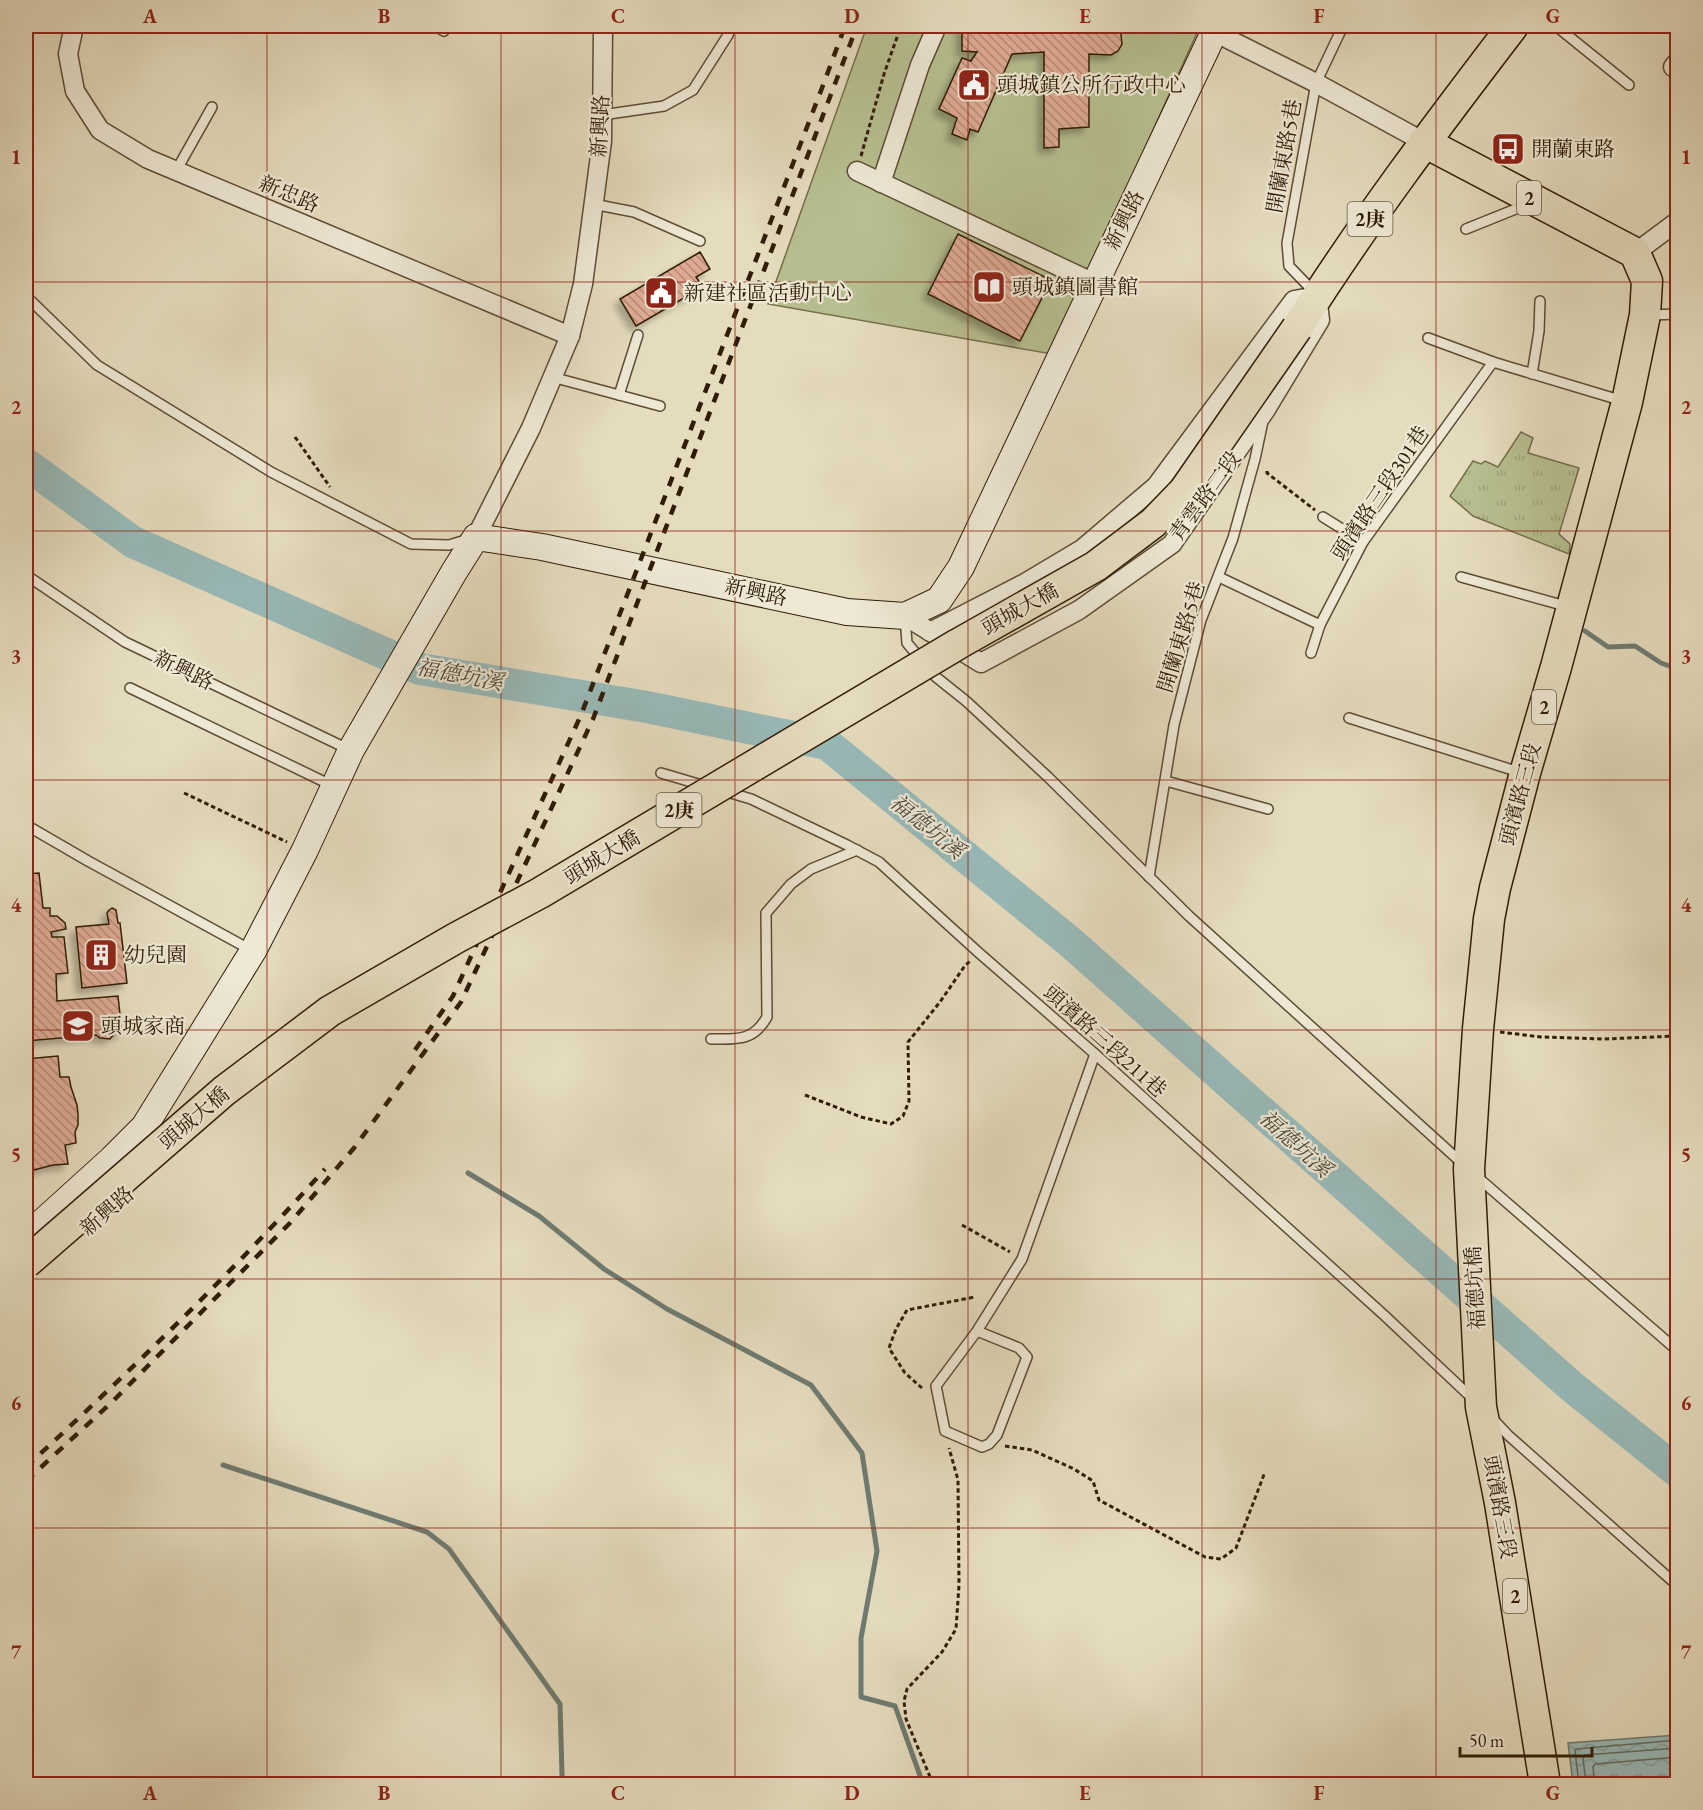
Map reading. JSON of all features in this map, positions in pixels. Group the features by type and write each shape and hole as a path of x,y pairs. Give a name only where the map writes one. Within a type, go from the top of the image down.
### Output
{"main road":[{"path":"1424,142 1513,26"},
{"name":"2","path":"1424,142 1635,253"},
{"name":"2庚","path":"1317,296 1424,142"},
{"name":"頭濱路三段","path":"1469,1169 1478,1029 1495,888 1524,773 1556,667 1627,402 1645,315 1647,281 1635,253"},
{"name":"頭城大橋","path":"26,1263 224,1091 330,1011 456,938 540,893 958,644 1096,566 1153,523 1184,491 1317,296"},
{"name":"福德坑橋","path":"1469,1169 1482,1407"},
{"name":"頭濱路三段","path":"1482,1407 1500,1503 1545,1785"}],"street":[{"name":"新忠路","path":"74,26 68,54 75,91 100,130 148,159 570,336"},
{"name":"新興路","path":"603,26 602,141 583,284 570,336 531,428 476,537 542,547 847,612 904,616 939,600 960,567 1216,29"},
{"path":"881,183 920,65 937,26"},
{"path":"1216,29 1424,142"},
{"path":"856,171 1094,283"},
{"path":"1635,253 1677,221"},
{"path":"930,632 1025,583 1082,549 1156,486 1294,300 1317,296"},
{"name":"青雲路二段","path":"904,616 981,663 1079,610 1172,544 1266,411 1320,320 1317,296"},
{"path":"357,740 476,537"},
{"name":"新興路","path":"26,1237 144,1127 253,951 305,850 357,740"},
{"name":"新興路","path":"26,1281 156,1167 144,1127"}],"lane":[{"path":"435,26 444,31 448,26"},
{"path":"602,115 664,106 693,90 728,35 731,26"},
{"name":"開蘭東路5巷","path":"1317,296 1289,267 1287,243 1316,83 1343,26"},
{"path":"1556,26 1629,85"},
{"path":"176,171 212,107"},
{"path":"1466,229 1535,201"},
{"path":"594,204 634,212 700,241"},
{"path":"26,296 97,365 271,472 411,544 449,545 476,537"},
{"path":"1532,374 1539,331 1540,301"},
{"path":"1645,315 1677,314"},
{"path":"619,395 638,335"},
{"path":"1428,338 1493,362 1627,402"},
{"name":"頭濱路三段301巷","path":"1311,653 1320,625 1363,542 1493,362"},
{"path":"552,377 660,406"},
{"name":"開蘭東路5巷","path":"1149,878 1174,725 1201,620 1233,538 1266,411"},
{"path":"1323,517 1363,542"},
{"name":"新興路","path":"26,575 125,642 357,740"},
{"path":"1219,577 1320,625"},
{"path":"1461,577 1571,608"},
{"path":"904,616 907,643 936,677 966,701 1048,777 1149,878 1277,997 1677,1351"},
{"path":"130,688 335,787"},
{"path":"1349,718 1524,773"},
{"name":"頭濱路三段211巷","path":"661,773 751,799 879,862 1385,1316 1482,1407 1509,1436 1677,1586"},
{"path":"1166,781 1268,809"},
{"path":"26,825 253,951"},
{"path":"711,1039 741,1039 761,1028 767,1017 766,913 791,884 811,869 857,850"},
{"path":"977,1331 1019,1348 1027,1357 997,1436 982,1447 945,1431 936,1386 977,1331 1022,1259 1095,1054"}],"path":[{"path":"856,171 884,74 901,26"},
{"path":"295,437 317,471 350,512"},
{"path":"1265,465 1267,473 1323,517"},
{"path":"184,793 305,850"},
{"path":"805,1095 861,1117 891,1124 903,1116 909,1101 908,1042 940,1002 963,967 978,952"},
{"path":"1478,1029 1541,1037 1592,1039 1677,1036"},
{"path":"962,1225 1022,1259"},
{"path":"940,1403 905,1373 890,1348 896,1329 907,1310 975,1297"},
{"path":"933,1785 906,1719 904,1701 907,1689 942,1652 956,1629 959,1585 958,1480 945,1431"},
{"path":"989,1444 1032,1450 1074,1468 1093,1481 1099,1500 1206,1557 1221,1558 1236,1548 1265,1472"}],"green space":[{"path":"867,26 1200,26 1052,354 768,304"},
{"path":"1521,432 1533,438 1528,453 1579,468 1559,534 1570,544 1569,554 1473,516 1450,496 1473,461 1481,464 1485,461 1498,467"}],"water":[{"path":"1677,1735 1677,1784 1573,1784 1568,1743"}],"building":[{"name":"頭城鎮公所行政中心","path":"962,26 1120,26 1122,44 1118,51 1111,55 1089,54 1089,127 1059,129 1059,147 1044,148 1044,52 1012,54 978,132 970,129 967,140 952,134 957,118 939,109 962,58 971,61 977,52 962,51"},
{"name":"頭城鎮圖書館","path":"958,234 1051,280 1020,341 928,294"},
{"name":"新建社區活動中心","path":"700,252 710,269 696,277 703,287 636,326 620,299"},
{"path":"39,873 43,908 50,908 50,916 57,916 65,923 66,929 51,932 52,937 64,937 68,973 56,974 57,1001 118,996 122,1033 115,1033 110,1039 96,1035 26,1041 26,874"},
{"name":"幼兒園","path":"112,908 116,910 118,923 120,923 127,983 82,988 76,927 109,924 107,913"},
{"path":"58,1056 60,1077 69,1077 77,1105 76,1143 65,1145 68,1164 53,1165 26,1172 26,1059"}],"waterway":[{"name":"福德坑溪","path":"26,464 133,542 420,669 647,707 827,744 1070,942 1571,1386 1678,1472"},
{"path":"1585,631 1608,647 1635,646 1661,663 1678,669"},
{"path":"468,1173 539,1216 604,1269 667,1309 811,1385 862,1453 877,1551 861,1638 861,1697 895,1706 923,1784"},
{"path":"223,1465 427,1532 449,1549 560,1704 562,1775 565,1784"}],"railway":[{"path":"415,1050 453,996 581,715 845,26"},
{"path":"26,1481 112,1402 290,1223 354,1148 461,1002 593,719 857,26"},
{"path":"26,1467 179,1322 325,1169"}],"place":[{"name":"頭城鎮公所行政中心","path":"974,85"},
{"name":"開蘭東路","path":"1508,149"},
{"name":"頭城鎮圖書館","path":"989,287"},
{"name":"新建社區活動中心","path":"661,293"},
{"name":"幼兒園","path":"101,955"},
{"name":"頭城家商","path":"78,1026"}]}
